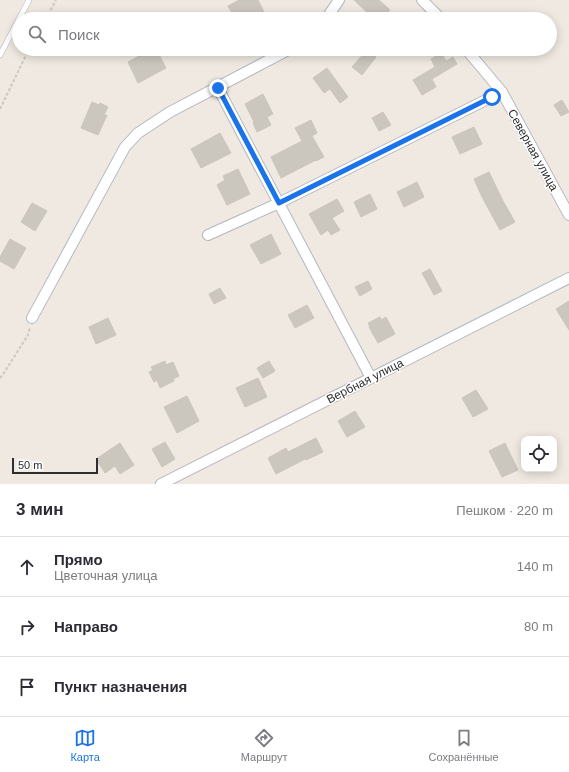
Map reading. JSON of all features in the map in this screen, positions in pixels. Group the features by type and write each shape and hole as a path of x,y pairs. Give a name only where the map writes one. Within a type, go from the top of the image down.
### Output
{"street":[{"path":"331,12 339,0"},
{"path":"422,0 433,12"},
{"path":"32,318 126,147 138,133 170,112 277,56"},
{"name":"Северная улица","path":"472,56 502,92 569,215"},
{"path":"218,88 371,378"},
{"path":"208,235 279,203 502,92"},
{"name":"Вербная улица","path":"161,484 569,278"}],"lane":[{"path":"23,12 30,0"},
{"path":"0,55 12,32"}],"path":[{"path":"50,12 56,0"},
{"path":"0,109 26,56"},
{"path":"0,378 28,335 32,318"}],"building":[{"path":"239,0 258,0 264,12 231,12 228,6"},
{"path":"354,0 379,0 390,10 388,12 367,12"},
{"path":"139,56 160,56 166,68 138,83 128,62"},
{"path":"362,56 376,57 362,75 352,67"},
{"path":"436,56 443,56 446,61 453,57 457,64 432,79 436,87 422,95 413,80 435,67 431,59"},
{"path":"327,68 348,97 340,103 330,89 324,93 313,78"},
{"path":"263,94 273,114 267,117 271,125 257,132 245,104"},
{"path":"562,100 569,112 561,116 554,105"},
{"path":"92,102 99,105 100,103 108,107 104,115 107,115 98,135 81,128"},
{"path":"383,112 391,125 379,131 372,118"},
{"path":"311,120 317,133 312,136 324,157 281,178 271,157 302,141 295,128"},
{"path":"474,127 482,144 460,154 452,137"},
{"path":"220,133 231,153 201,168 191,149"},
{"path":"238,169 250,194 227,205 217,185 225,180 223,176"},
{"path":"489,172 515,222 500,230 474,179"},
{"path":"417,182 424,197 404,207 397,192"},
{"path":"370,194 377,209 361,217 354,202"},
{"path":"337,199 344,211 332,218 340,230 331,235 328,230 321,235 309,214"},
{"path":"32,203 47,211 35,231 21,222"},
{"path":"271,234 281,254 261,264 250,245"},
{"path":"10,239 26,248 14,269 0,261 0,257"},
{"path":"430,269 442,291 434,295 422,273"},
{"path":"368,281 372,289 360,296 355,287"},
{"path":"220,288 226,298 214,304 209,294"},
{"path":"569,301 569,330 556,309"},
{"path":"307,305 314,318 295,328 288,315"},
{"path":"380,317 381,320 386,317 395,334 378,343 368,323"},
{"path":"108,318 116,335 96,344 89,327"},
{"path":"165,361 166,365 173,362 179,376 173,379 174,381 160,388 157,380 154,382 149,372 153,370 151,367"},
{"path":"269,361 275,371 263,378 257,368"},
{"path":"258,378 267,397 245,407 236,388"},
{"path":"476,390 488,409 473,417 462,398"},
{"path":"187,396 199,421 177,433 164,407"},
{"path":"355,411 365,427 347,437 338,421"},
{"path":"316,438 323,452 306,460 305,459 276,474 268,458 286,448 288,452"},
{"path":"165,442 175,459 162,467 152,449"},
{"path":"120,443 134,465 120,474 115,466 105,473 96,459"},
{"path":"505,443 518,470 502,477 489,451"}],"route":[{"path":"218,88 279,203 492,97"}]}
